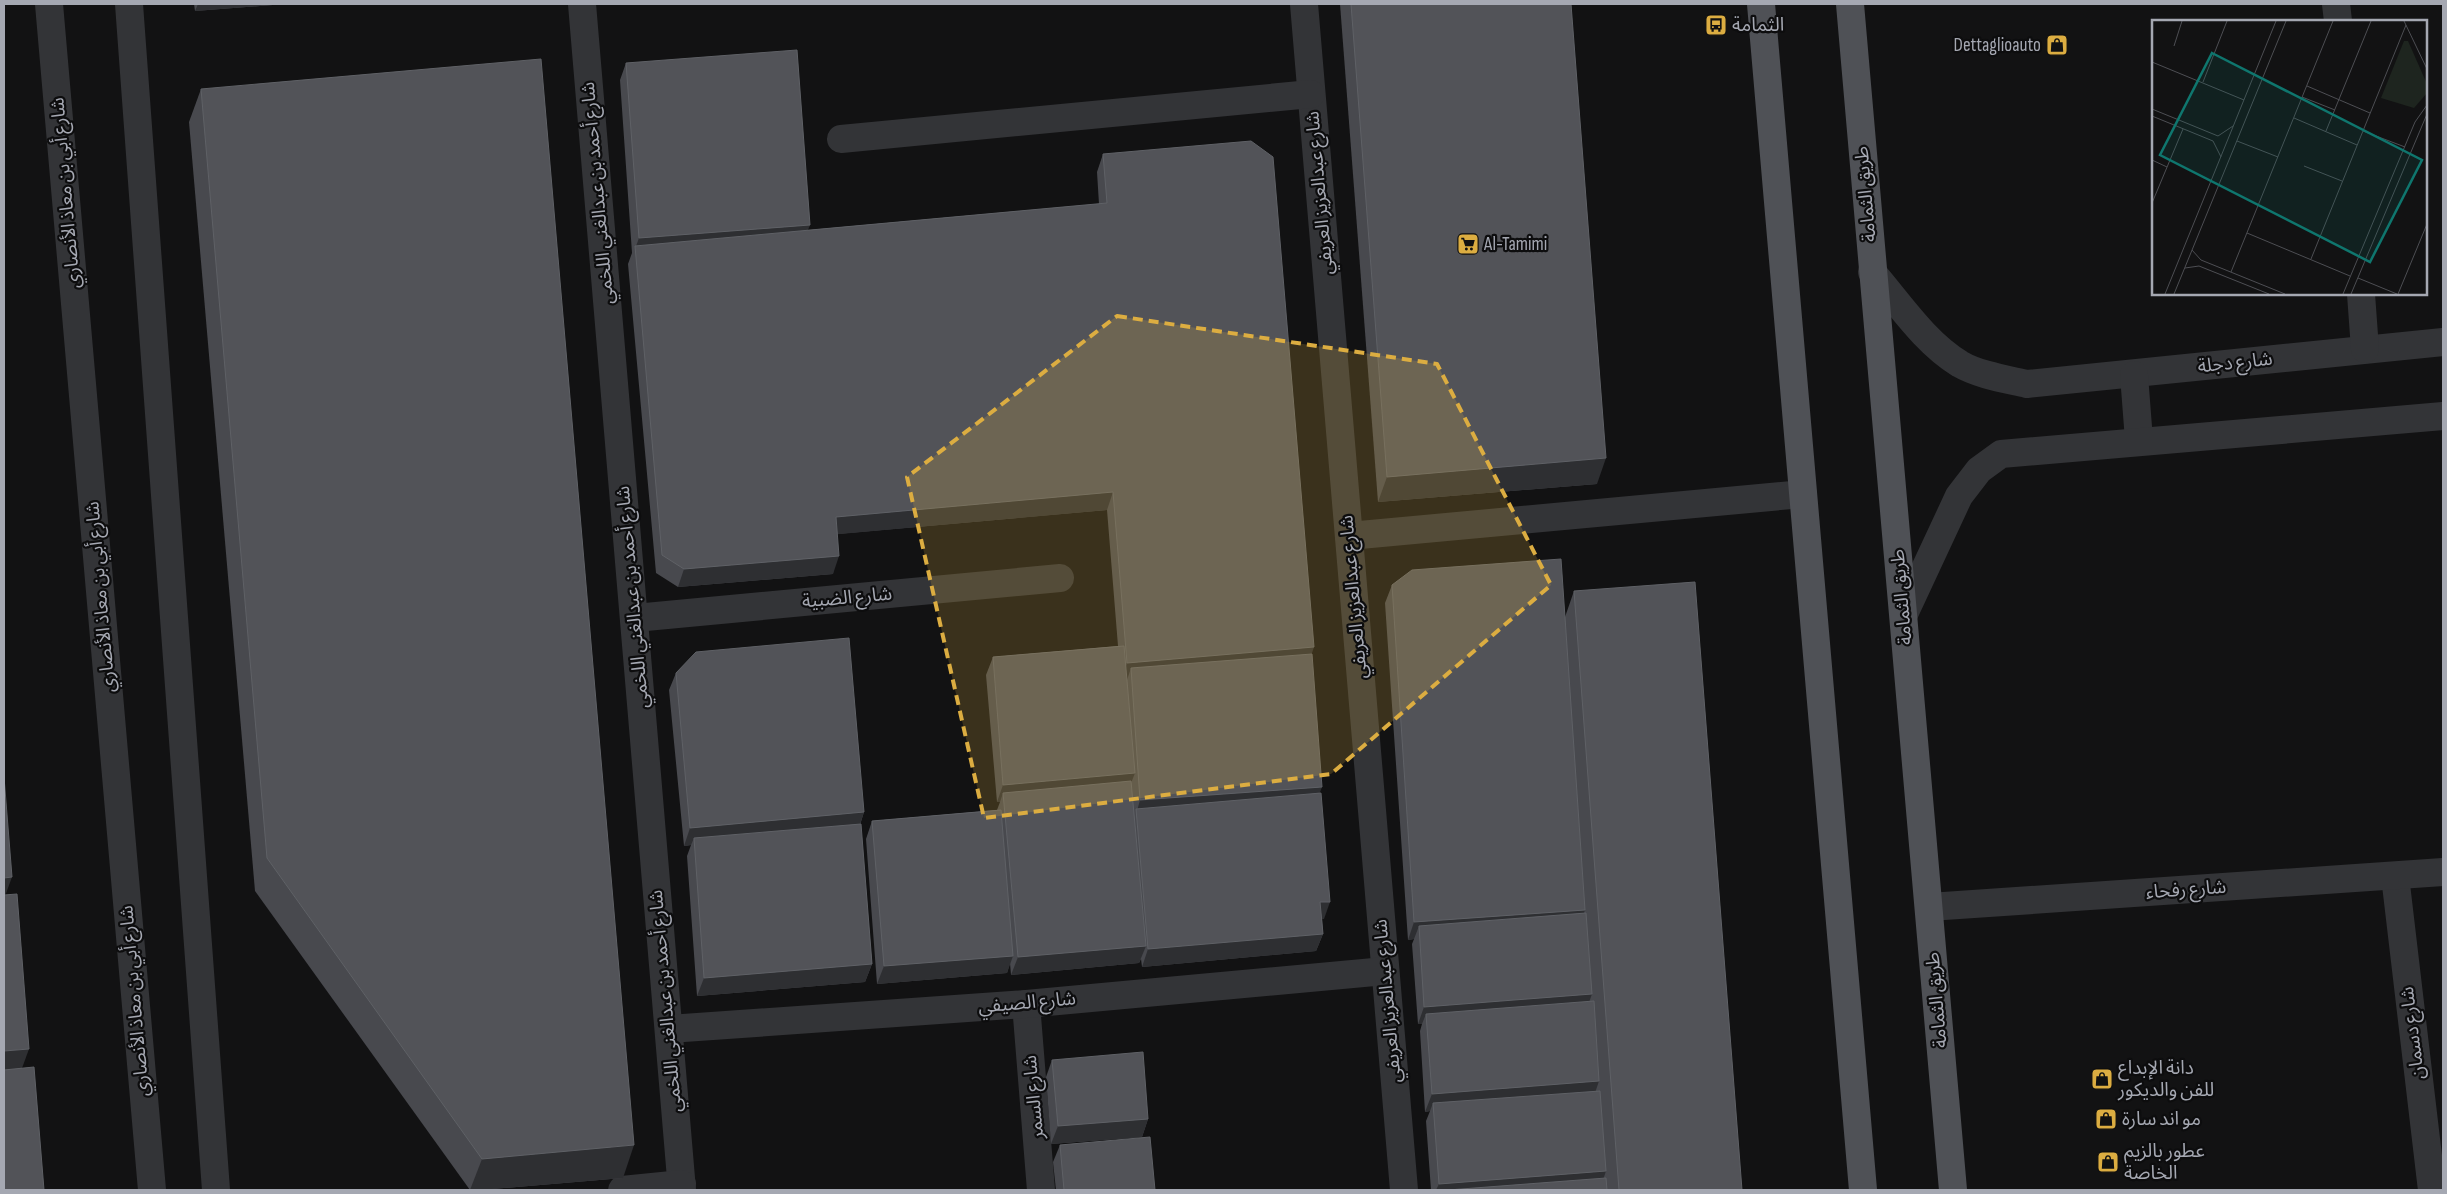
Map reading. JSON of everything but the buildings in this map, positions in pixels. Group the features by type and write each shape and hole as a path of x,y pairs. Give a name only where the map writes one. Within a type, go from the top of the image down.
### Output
{"main road":[{"path":"1761,4 1863,1190"},
{"name":"طريق الثمامة","path":"1850,4 1953,1190"}],"street":[{"name":"شارع أبي بن معاذ الأنصاري","path":"49,4 152,1190"},
{"path":"130,4 216,1190"},
{"name":"شارع أحمد بن عبدالغني اللخمي","path":"582,4 682,1187"},
{"name":"شارع عبدالعزيز العريفي","path":"1304,4 1404,1190"},
{"path":"2336,4 2338,20"},
{"path":"841,139 1311,94"},
{"name":"شارع دجلة","path":"1872,272 1936,347 1961,365 2027,384 2134,375 2443,342"},
{"path":"2360,295 2365,349"},
{"path":"2134,375 2139,440"},
{"path":"1904,614 1959,496 1979,470 2001,454 2035,449 2139,440 2443,416"},
{"path":"1349,536 1804,494"},
{"name":"شارع الضبية","path":"634,618 1060,578"},
{"name":"شارع رفحاء","path":"1929,907 2443,872"},
{"name":"شارع دسمان","path":"2395,876 2432,1190"},
{"name":"شارع الصيفي","path":"669,1030 1026,1004 1385,971"},
{"name":"شارع السمر","path":"1026,1004 1041,1190"},
{"path":"622,1190 682,1187"}],"highlighted area":[{"path":"1117,316 1437,364 1551,585 1331,774 984,818 907,477"}],"place":[{"name":"الثمامة","path":"1716,25"},
{"name":"Dettaglioauto","path":"2057,45"},
{"name":"Al-Tamimi","path":"1468,244"},
{"name":"دانة الإبداع للفن والديكور","path":"2102,1079"},
{"name":"مو اند سارة","path":"2106,1119"},
{"name":"عطور بالزيم الخاصة","path":"2108,1162"}]}
